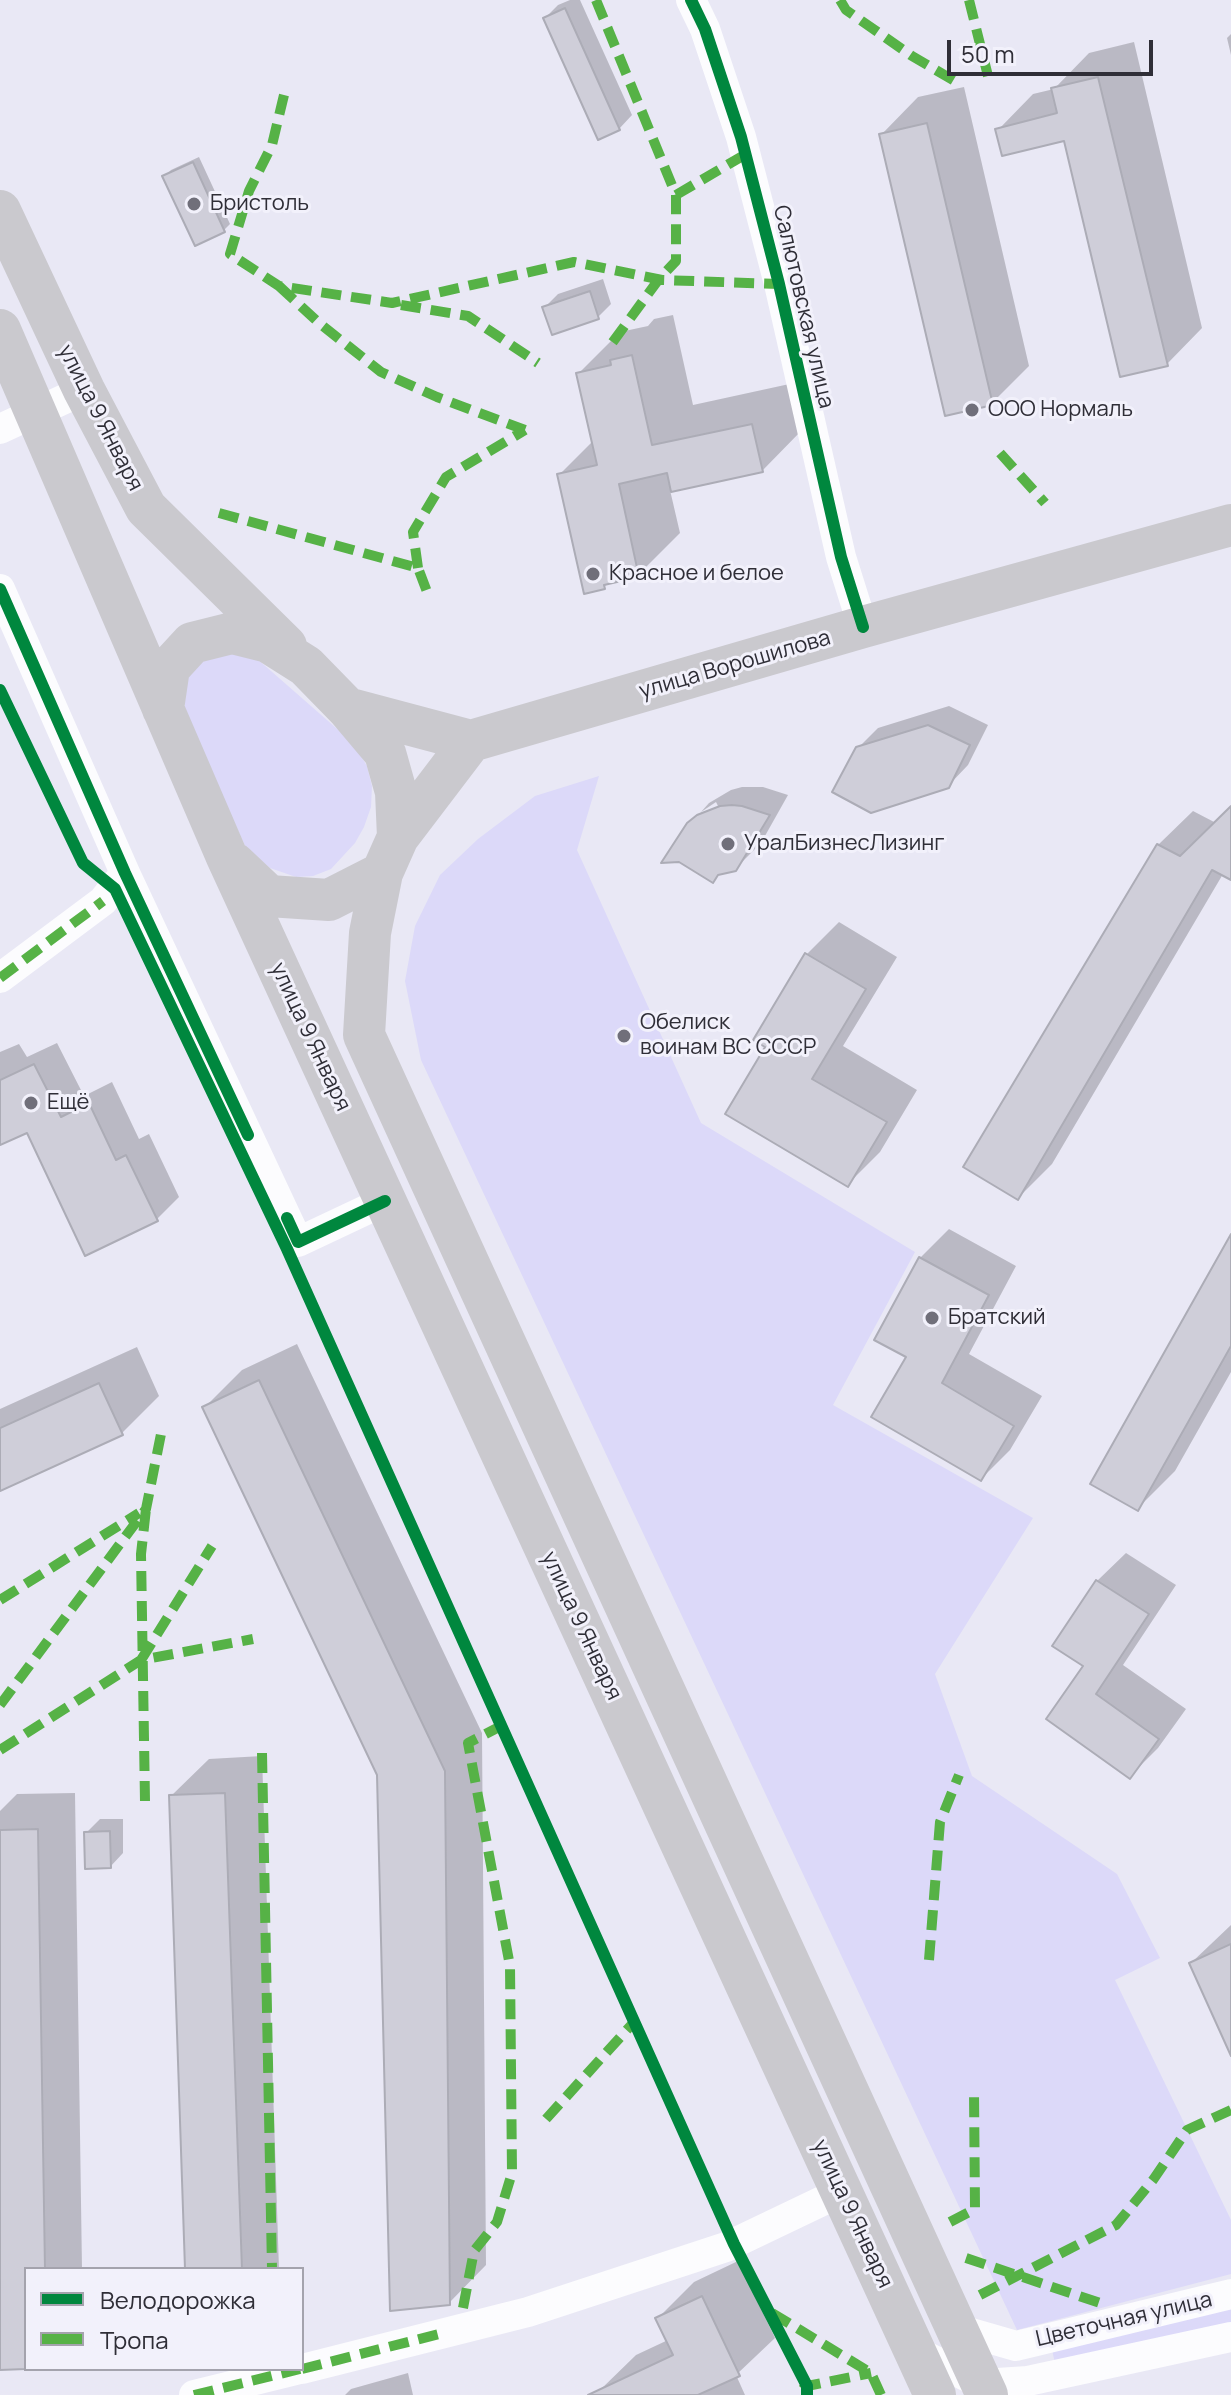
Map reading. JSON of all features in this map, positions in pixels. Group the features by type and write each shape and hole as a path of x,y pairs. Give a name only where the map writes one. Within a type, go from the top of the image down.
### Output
{"main road":[{"name":"улица 9 Января","path":"0,211 84,390 146,508 306,666"},
{"path":"0,330 18,421 163,709 227,857 269,896 329,900 390,855 471,741 347,708"},
{"name":"улица Ворошилова","path":"471,741 863,627 1231,525"},
{"path":"163,709 169,668 192,643 232,633 268,642 306,666 385,753 396,792 390,855 370,933 364,1035 957,2329 982,2391"},
{"name":"улица 9 Января","path":"227,857 935,2395"}],"street":[{"name":"Салютовская улица","path":"691,0 705,29 741,137 782,297 841,557 863,627"},
{"path":"18,421 84,390"},
{"path":"0,589 125,873 298,1242 385,1201"},
{"path":"0,978 103,901 125,873"},
{"path":"304,2368 528,2312 726,2247 841,2192"},
{"name":"Цветочная улица","path":"1016,2346 1231,2294"},
{"path":"915,2351 982,2391 1016,2346 957,2329"},
{"name":"Цветочная улица","path":"982,2391 1026,2388 1231,2337"},
{"path":"194,2395 293,2371"}],"shaded area":[{"path":"214,650 255,657 343,734 367,766 372,786 371,807 355,843 331,869 313,876 296,877 270,868 246,848 184,714 188,664"},
{"path":"599,776 577,850 701,1123 915,1252 833,1405 1033,1518 935,1674 972,1776 1117,1874 1160,1958 1115,1980 1231,2220 1231,2274 1017,2330 421,1060 405,981 415,926 440,875 478,839 535,796"},
{"path":"1231,2303 1231,2328 1056,2368 1051,2345"}],"building":[{"path":"565,8 620,130 598,140 543,18"},
{"path":"1098,77 1168,366 1120,377 1064,141 1002,156 995,129 1057,113 1051,88"},
{"path":"927,123 993,405 945,416 879,134"},
{"name":"Бристоль","path":"193,162 225,232 195,246 162,176"},
{"path":"590,291 599,319 552,335 542,307"},
{"path":"632,355 652,445 752,424 763,472 671,492 667,473 619,484 639,577 604,585 605,589 584,594 557,474 597,465 576,373 611,365 610,360"},
{"path":"928,725 970,745 949,788 871,813 832,792 856,747"},
{"path":"732,805 770,815 736,871 718,875 713,883 679,862 661,863 687,823 697,815"},
{"path":"1231,806 1231,880 1212,870 1018,1200 963,1167 1157,844 1180,856"},
{"path":"805,953 866,989 812,1079 887,1122 848,1187 725,1114 765,1047 753,1040"},
{"path":"34,1064 61,1117 89,1103 116,1160 126,1155 158,1221 85,1256 27,1133 0,1145 0,1080"},
{"path":"1231,1234 1231,1346 1138,1511 1090,1484"},
{"path":"919,1257 989,1295 942,1383 1014,1426 981,1481 871,1417 906,1357 874,1340"},
{"path":"259,1380 445,1771 450,2305 390,2311 377,1775 202,1407"},
{"path":"99,1383 123,1435 0,1491 0,1428"},
{"path":"1096,1580 1149,1614 1096,1694 1159,1739 1130,1779 1046,1719 1083,1666 1052,1646"},
{"path":"225,1793 242,2267 185,2267 169,1795"},
{"path":"38,1829 45,2267 24,2267 24,2369 0,2370 0,1830"},
{"path":"110,1831 111,1868 85,1869 84,1832"},
{"path":"1231,1944 1231,2056 1189,1963"},
{"path":"702,2296 740,2376 698,2395 588,2395 673,2355 655,2318"}],"marked path":[{"path":"596,0 676,195 676,261 659,279 607,350"},
{"path":"840,0 846,10 912,56 958,83"},
{"path":"969,0 988,76"},
{"path":"284,95 272,145 249,191 230,254 279,286 392,303 574,262 662,280 779,284"},
{"path":"676,195 746,154"},
{"path":"279,286 319,323 381,372 525,430"},
{"path":"401,305 468,316 538,363"},
{"path":"418,568 413,532 446,477 525,430"},
{"path":"1000,453 1045,503"},
{"path":"219,513 418,568 429,597"},
{"path":"0,978 103,901"},
{"path":"0,1705 146,1509 161,1434"},
{"path":"145,1801 141,1554 146,1509"},
{"path":"0,1600 139,1513"},
{"path":"141,1660 212,1546"},
{"path":"0,1750 141,1660 253,1639"},
{"path":"463,2308 474,2251 497,2222 512,2173 510,1966 468,1743 501,1726"},
{"path":"262,1753 272,2267"},
{"path":"929,1960 940,1822 959,1775"},
{"path":"546,2119 634,2022"},
{"path":"950,2222 975,2209 974,2092"},
{"path":"980,2295 1116,2225 1153,2180 1187,2130 1231,2110"},
{"path":"966,2258 1103,2304"},
{"path":"772,2313 871,2373 881,2395"},
{"path":"304,2368 443,2333"},
{"path":"194,2395 292,2371"},
{"path":"802,2382 807,2386 871,2373"}],"cycle path":[{"path":"691,0 705,29 741,137 779,284 841,557 863,627"},
{"path":"0,589 125,873 248,1135"},
{"path":"0,690 83,863 115,889 287,1249 734,2244 807,2386 807,2395"},
{"path":"287,1218 298,1242 385,1201"}],"place":[{"name":"Бристоль","path":"194,204"},
{"name":"ООО Нормаль","path":"972,410"},
{"name":"Красное и белое","path":"593,574"},
{"name":"УралБизнесЛизинг","path":"728,844"},
{"name":"Обелиск воинам ВС СССР","path":"624,1036"},
{"name":"Ещё","path":"31,1103"},
{"name":"Братский","path":"932,1318"}]}
